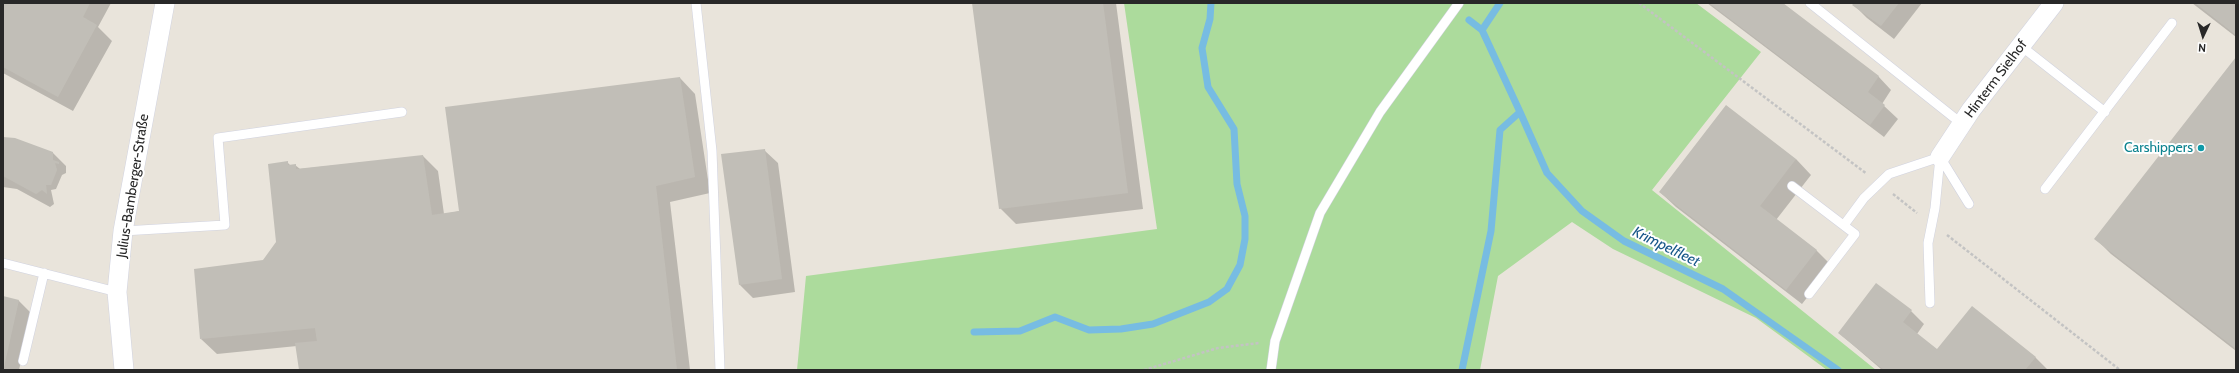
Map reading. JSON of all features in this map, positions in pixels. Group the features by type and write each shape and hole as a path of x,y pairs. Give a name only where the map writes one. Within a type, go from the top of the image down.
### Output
{"street":[{"name":"Julius-Bamberger-Straße","path":"124,370 116,292 124,231 165,3"},
{"name":"Hinterm Sielhof","path":"1940,157 1962,124 2054,3"}],"lane":[{"path":"696,3 712,151 720,370"},
{"path":"1270,370 1275,341 1320,212 1380,112 1459,3"},
{"path":"1810,3 1962,124"},
{"path":"2045,190 2172,23"},
{"path":"2021,46 2105,112"},
{"path":"124,231 225,225 218,138 402,112"},
{"path":"1844,225 1878,183 1889,174 1940,157"},
{"path":"1940,157 1969,204"},
{"path":"1930,303 1928,243 1930,223 1935,208 1940,157"},
{"path":"1792,186 1854,234 1809,294"},
{"path":"3,264 116,292"},
{"path":"23,361 44,273"}],"path":[{"path":"1639,3 1878,183 2120,370"},
{"path":"1144,370 1218,348 1275,341"}],"green space":[{"path":"1124,3 1696,3 1761,52 1652,190 1876,370 1827,370 1756,318 1613,249 1572,222 1498,276 1480,370 797,370 806,276 1157,229"}],"building":[{"path":"3,3 90,3 83,17 97,25 58,97 3,67"},
{"path":"972,3 1103,3 1128,193 999,209"},
{"path":"1709,3 1783,3 1879,76 1868,92 1885,105 1870,125"},
{"path":"1854,3 1899,3 1881,26 1852,5"},
{"path":"2195,3 2236,3 2236,35"},
{"name":"Carshippers","path":"2236,57 2236,349 2094,239"},
{"path":"680,77 695,177 656,186 677,370 299,370 295,343 317,341 315,328 200,339 194,269 263,260 276,242 268,164 288,161 288,165 296,164 296,169 423,155 432,215 459,211 445,107"},
{"path":"1726,105 1796,159 1760,206 1817,250 1786,290 1659,192"},
{"path":"3,137 15,138 53,152 53,160 59,162 59,164 55,163 57,170 51,185 46,185 47,194 42,190 36,194 3,176"},
{"path":"765,149 782,279 739,285 721,154"},
{"path":"1876,283 1912,310 1903,322 1937,349 1972,306 2036,357 2025,370 1884,370 1838,333"},
{"path":"3,296 19,300 4,367 3,367"}],"waterway":[{"path":"974,332 1020,331 1055,317 1089,330 1121,329 1153,324 1209,302 1227,289 1240,265 1245,239 1245,216 1237,184 1234,129 1208,87 1202,48 1210,19 1211,3"},
{"path":"1482,30 1500,3"},
{"path":"1462,370 1491,231 1500,130 1520,112 1482,30 1469,20"},
{"name":"Krimpelfleet","path":"1520,112 1547,173 1582,211 1624,241 1723,289 1838,370"}],"place":[{"name":"Carshippers","path":"2201,148"}]}
